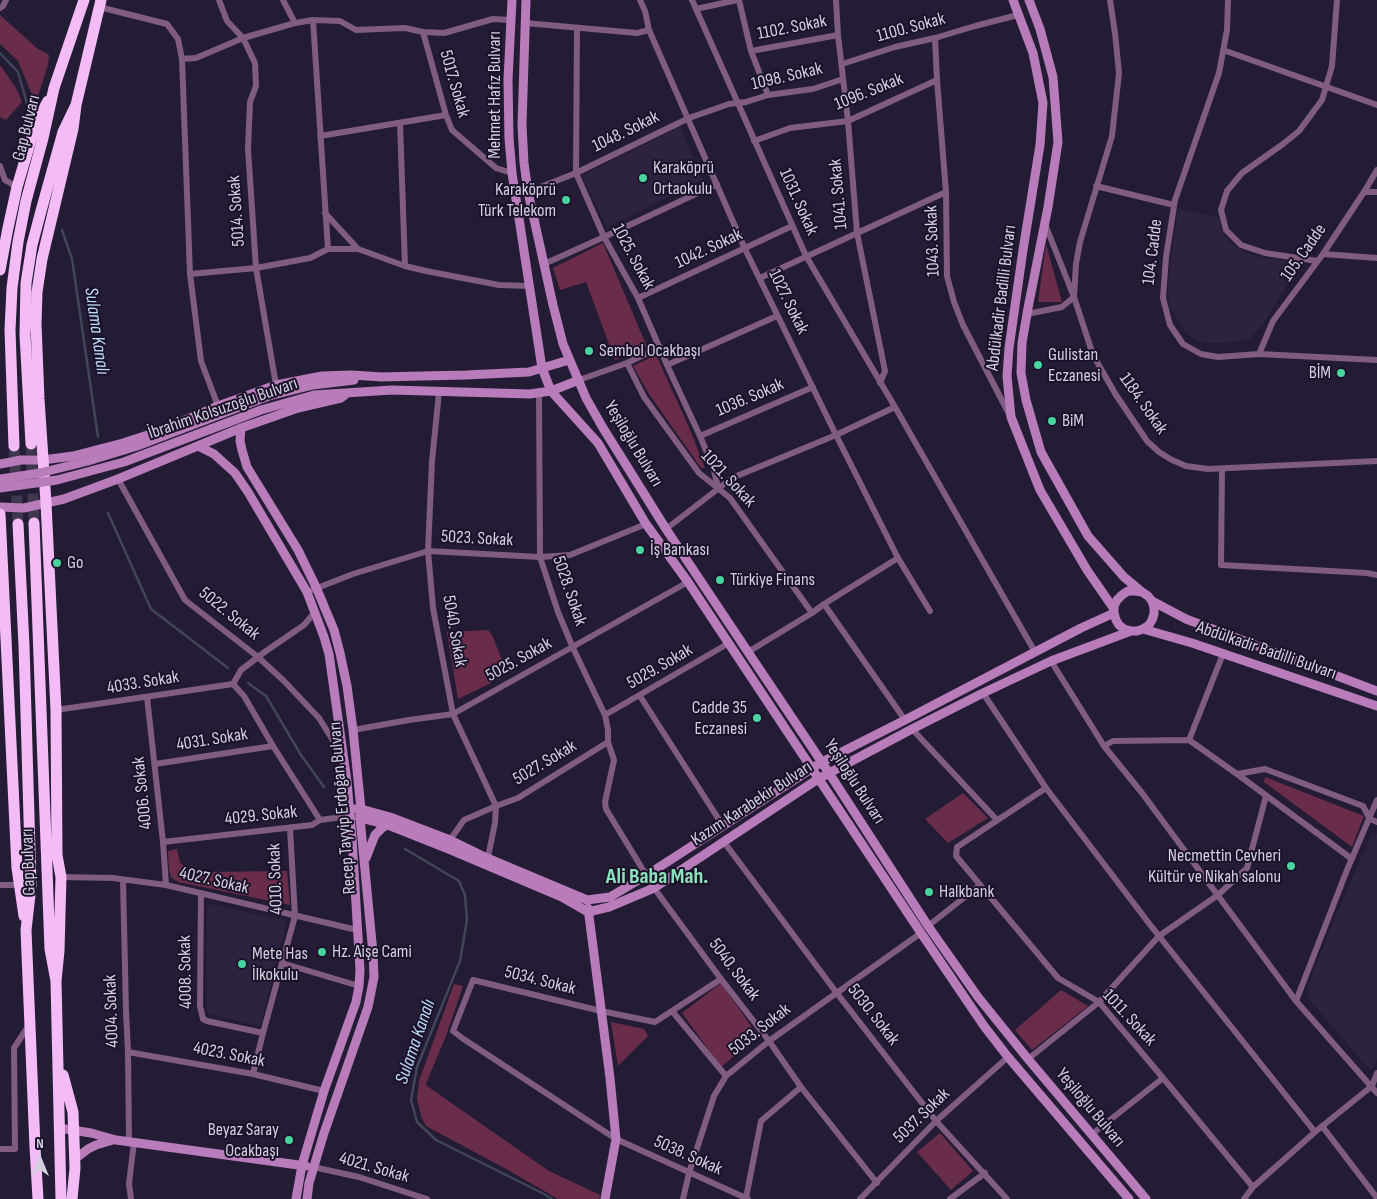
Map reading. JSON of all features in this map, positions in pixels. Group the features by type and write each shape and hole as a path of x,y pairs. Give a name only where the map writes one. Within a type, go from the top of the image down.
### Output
{"highway":[{"name":"Gap Bulvarı","path":"14,446 10,330 12,288 18,242 26,201 54,88 84,0"},
{"name":"Gap Bulvarı","path":"31,444 25,334 26,283 32,245 63,132 76,104 102,2"},
{"path":"0,270 17,187 36,123 54,88"},
{"path":"56,981 59,951 61,877 57,855 56,710 36,333 37,292 42,259 71,138 76,104"},
{"path":"0,514 18,885 26,930"},
{"name":"Gap Bulvarı","path":"34,523 50,949 56,981 61,1199"},
{"name":"Gap Bulvarı","path":"18,524 24,645 31,886 26,930 38,1199"},
{"path":"58,1058 72,1112 74,1159 72,1199"}],"main road":[{"name":"Mehmet Hafız Bulvarı","path":"512,0 508,80 509,138 512,173 542,368"},
{"name":"Mehmet Hafız Bulvarı","path":"526,0 522,125 524,163 528,192 555,313 569,360"},
{"name":"Abdülkadir Badilli Bulvarı","path":"1012,0 1033,53 1043,103 1040,145 1009,348 1007,376 1011,417 1040,490 1087,570 1114,611"},
{"name":"Abdülkadir Badilli Bulvarı","path":"1029,0 1040,29 1053,77 1058,142 1022,343 1021,373 1026,400 1041,452 1088,536 1124,577 1142,592"},
{"name":"İbrahim Kolsuzoğlu Bulvarı","path":"0,479 40,473 137,446 269,396 313,385 383,376 520,373 569,360"},
{"name":"Yeşiloğlu Bulvarı","path":"569,360 586,398 603,428 666,529 822,762 928,926 978,997 1146,1199"},
{"name":"Yeşiloğlu Bulvarı","path":"542,368 551,391 598,443 646,524 688,582 984,1026 1008,1057 1129,1199"},
{"path":"0,464 21,460 43,460 73,456 123,443 160,431 218,406 276,385 322,376 351,374 383,376"},
{"name":"İbrahim Kolsuzoğlu Bulvarı","path":"0,488 56,480 124,462 261,410 314,395 392,390 530,394 551,391 579,380"},
{"path":"0,507 24,508 69,497 118,479 241,428 298,408 341,398 350,392"},
{"name":"Recep Tayyip Erdoğan Bulvarı","path":"241,428 240,441 247,467 298,550 316,587 334,630 338,645 347,686 353,730 373,953 374,977 368,1007 313,1167 307,1199"},
{"name":"Recep Tayyip Erdoğan Bulvarı","path":"198,446 214,454 235,473 307,592 328,654 343,756 350,813 360,970 359,986 356,1002 324,1091 302,1165 296,1199"},
{"path":"1128,592 1142,592 1152,601 1154,614 1152,620 1143,629 1131,631 1119,625 1114,611 1117,600 1122,595 1128,592"},
{"name":"Abdülkadir Badilli Bulvarı","path":"1152,601 1186,619 1377,691"},
{"name":"Kazım Karabekir Bulvarı","path":"360,813 587,900 610,898 822,762 1114,611"},
{"name":"Abdülkadir Badilli Bulvarı","path":"1143,629 1192,642 1377,706"},
{"name":"Kazım Karabekir Bulvarı","path":"350,813 390,817 450,840 487,862 562,897 588,912 609,907 654,888 818,779 912,729 1051,661 1131,631"},
{"path":"365,863 375,834 388,825"},
{"path":"587,900 616,1139 605,1199"},
{"path":"59,1128 116,1140 313,1167"},
{"path":"74,1159 96,1145 116,1140"}],"street":[{"path":"0,8 6,0"},
{"name":"5014. Sokak","path":"219,0 227,21 243,38 255,63 256,86 250,102 248,149 256,268 276,385"},
{"path":"283,0 296,23"},
{"name":"1027. Sokak","path":"640,0 645,11 649,30 745,249 898,558 930,611"},
{"name":"1031. Sokak","path":"692,0 806,256 1035,652"},
{"path":"696,9 738,0 751,51 768,95"},
{"name":"1041. Sokak","path":"836,0 857,233 885,370 880,383"},
{"path":"1027,314 1062,307 1074,297 1076,264 1080,242 1112,136 1118,73 1110,0"},
{"name":"104. Cadde","path":"1228,0 1227,30 1219,73 1174,205 1166,257 1163,298 1170,325 1183,344 1201,354 1218,357 1259,354 1377,360"},
{"path":"1317,261 1264,253 1241,245 1226,230 1221,210 1227,191 1242,173 1299,131 1322,100 1332,66 1336,0"},
{"path":"102,2 167,24 178,39 182,59 190,274 201,361 218,406"},
{"name":"1100. Sokak","path":"842,64 895,47 1018,15"},
{"path":"182,59 196,58 243,38 313,20 340,21 356,30 405,28 423,32 444,33 493,19 511,20"},
{"path":"313,20 328,249"},
{"path":"525,23 637,33 649,30"},
{"name":"1025. Sokak","path":"577,28 576,173 604,237 638,298 700,436 714,470 718,488"},
{"name":"5017. Sokak","path":"423,32 452,130 496,168 512,173"},
{"name":"1102. Sokak","path":"751,51 838,35"},
{"name":"1043. Sokak","path":"935,38 946,192 947,276 963,325 1011,417"},
{"path":"1223,50 1377,105"},
{"name":"1098. Sokak","path":"738,103 768,95 812,89 843,79"},
{"name":"1096. Sokak","path":"754,141 790,128 848,121 937,80"},
{"name":"1048. Sokak","path":"528,192 576,173 689,118 729,104 738,103"},
{"path":"320,136 446,115"},
{"path":"400,122 405,266"},
{"path":"0,166 2,180 17,187"},
{"name":"105. Cadde","path":"1259,354 1273,321 1323,254 1377,170"},
{"path":"544,264 717,184"},
{"path":"1096,186 1174,205"},
{"path":"760,278 946,192"},
{"path":"1364,192 1377,192"},
{"path":"325,213 358,249"},
{"name":"1184. Sokak","path":"1045,223 1074,297 1093,355 1116,395 1147,441 1159,452 1186,466 1208,469 1377,461"},
{"name":"1042. Sokak","path":"638,298 792,226"},
{"path":"190,274 256,268 310,258 328,249 358,249 405,266 499,286 530,286"},
{"path":"1323,254 1377,258"},
{"path":"667,366 777,316"},
{"path":"579,380 627,363 660,347"},
{"name":"1021. Sokak","path":"627,363 644,397 699,473 730,498 812,613"},
{"name":"1036. Sokak","path":"700,436 813,387"},
{"name":"5040. Sokak","path":"439,392 432,461 428,551 432,608 453,714 496,806"},
{"name":"5028. Sokak","path":"540,393 540,557 558,612 605,716 608,742 614,760"},
{"path":"666,529 732,478 836,435 895,407"},
{"path":"1222,469 1221,565 1377,574"},
{"name":"5022. Sokak","path":"118,479 185,600 258,657 284,681 319,718 343,756"},
{"name":"5023. Sokak","path":"307,592 316,587 428,551 540,557 570,555 646,524"},
{"path":"748,652 898,558"},
{"name":"5025. Sokak","path":"353,730 453,714 688,582"},
{"path":"824,604 906,720"},
{"path":"315,612 304,624 241,670 234,684 244,696 320,820"},
{"name":"5029. Sokak","path":"605,716 729,643"},
{"path":"1189,740 1223,654"},
{"path":"1051,661 1104,746 1296,1001 1377,1093"},
{"name":"4033. Sokak","path":"56,710 234,684"},
{"path":"983,693 1046,788 1159,936 1315,1132"},
{"path":"640,696 723,826"},
{"name":"4006. Sokak","path":"147,697 166,885"},
{"path":"912,729 997,820 1046,788"},
{"path":"1104,746 1113,741 1189,740 1352,860"},
{"name":"5027. Sokak","path":"450,840 464,820 518,798 608,742"},
{"name":"4031. Sokak","path":"155,764 273,746"},
{"name":"5040. Sokak","path":"614,760 605,802 606,809 654,888 801,1087 877,1182"},
{"path":"1237,774 1265,769 1363,806 1370,819 1377,822"},
{"path":"1028,1059 1099,1002 1159,936 1218,895 1247,868 1266,796"},
{"path":"1296,1001 1377,800"},
{"path":"487,862 496,806"},
{"name":"4029. Sokak","path":"163,842 312,825 320,820 350,813"},
{"name":"1011. Sokak","path":"997,820 957,847 956,856 1058,978 1099,1002 1253,1187"},
{"name":"4010. Sokak","path":"253,1074 295,916 290,828"},
{"name":"5030. Sokak","path":"724,842 836,992 936,1121 1007,1199"},
{"name":"4027. Sokak","path":"61,877 112,878 166,885 357,930"},
{"name":"4004. Sokak","path":"123,880 126,1011 132,1141 129,1184 131,1199"},
{"path":"0,885 18,885"},
{"path":"928,926 980,885"},
{"name":"4008. Sokak","path":"201,893 200,1006 203,1019 263,1033"},
{"name":"5033. Sokak","path":"683,1199 689,1173 714,1096 726,1076 768,1041 921,933"},
{"path":"282,963 359,986"},
{"name":"5034. Sokak","path":"473,980 655,1022 721,979"},
{"name":"5038. Sokak","path":"473,980 453,1031 616,1139 747,1198"},
{"path":"672,1011 726,1076"},
{"path":"0,1149 16,1149 14,1048 30,1024"},
{"name":"4023. Sokak","path":"128,1052 253,1074 324,1091"},
{"name":"5037. Sokak","path":"860,1199 936,1121 1008,1057"},
{"path":"1237,1199 1246,1196 1253,1187 1315,1132 1372,1086 1377,1073"},
{"path":"1091,1135 1163,1078"},
{"path":"747,1198 761,1121 801,1087"},
{"path":"1322,1126 1377,1198"},
{"name":"4021. Sokak","path":"313,1167 359,1177 427,1199"},
{"path":"950,1199 985,1173"}],"shaded area":[{"path":"0,15 38,49 49,55 48,65 38,96 33,97 18,61 0,44"},
{"path":"0,65 16,88 22,102 6,120 0,117"},
{"name":"Karaköprü Ortaokulu","path":"680,126 703,180 607,227 582,176"},
{"path":"1178,209 1218,217 1224,236 1233,245 1246,253 1265,258 1297,262 1299,266 1262,325 1250,339 1227,343 1197,341 1186,332 1170,307 1168,289"},
{"path":"603,243 647,347 615,360 586,282 560,290 553,268"},
{"path":"1046,244 1062,302 1038,302"},
{"path":"656,355 688,425 705,468 701,468 649,394 633,366"},
{"path":"488,630 492,635 507,672 491,683 458,699 447,632"},
{"path":"1265,777 1364,816 1352,847 1264,782"},
{"path":"963,793 988,818 948,843 925,819"},
{"path":"1377,833 1377,1059 1373,1069 1368,1068 1307,997 1308,986 1334,920 1371,835"},
{"path":"177,849 180,863 189,869 202,872 287,871 290,905 178,882 171,877 168,851"},
{"name":"Mete Has İlkokulu","path":"211,904 287,921 260,1026 208,1014 207,907"},
{"path":"721,983 758,1036 721,1067 682,1013"},
{"path":"454,984 463,986 446,1036 426,1083 427,1086 549,1171 600,1195 599,1199 558,1199 426,1126 421,1116 417,1099 419,1081"},
{"path":"1061,990 1088,1006 1032,1050 1015,1030"},
{"path":"611,1022 644,1029 648,1036 618,1066"},
{"path":"940,1133 973,1171 951,1190 917,1152"}],"waterway":[{"name":"Sulama Kanalı","path":"0,53 18,72 28,107"},
{"name":"Sulama Kanalı","path":"62,230 72,259 98,437"},
{"name":"Sulama Kanalı","path":"108,513 151,609 228,668"},
{"name":"Sulama Kanalı","path":"248,683 266,696 301,755 324,787"},
{"name":"Sulama Kanalı","path":"405,849 459,881 465,895 467,920 460,961 417,1067 411,1100 417,1122 436,1140 552,1199"}],"tunnel":[{"path":"31,444 34,523"},
{"path":"14,446 18,524"}],"place":[{"name":"Karaköprü Ortaokulu","path":"643,178"},
{"name":"Karaköprü Türk Telekom","path":"566,200"},
{"name":"Sembol Ocakbaşı","path":"589,351"},
{"name":"Gulistan Eczanesi","path":"1038,365"},
{"name":"BİM","path":"1341,373"},
{"name":"BiM","path":"1052,421"},
{"name":"İş Bankası","path":"640,550"},
{"name":"Go","path":"57,563"},
{"name":"Türkiye Finans","path":"720,580"},
{"name":"Cadde 35 Eczanesi","path":"757,718"},
{"name":"Necmettin Cevheri Kültür ve Nikah salonu","path":"1291,866"},
{"name":"Halkbank","path":"929,892"},
{"name":"Hz. Aişe Cami","path":"322,952"},
{"name":"Mete Has İlkokulu","path":"242,964"},
{"name":"Beyaz Saray Ocakbaşı","path":"289,1140"}],"district":[{"name":"Ali Baba Mah.","path":"657,877"}]}
